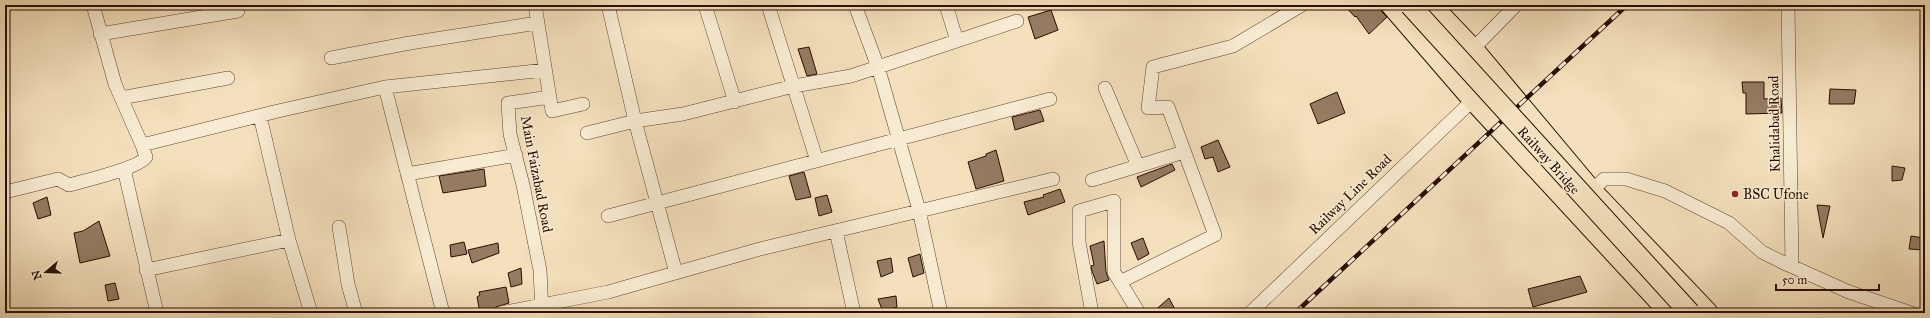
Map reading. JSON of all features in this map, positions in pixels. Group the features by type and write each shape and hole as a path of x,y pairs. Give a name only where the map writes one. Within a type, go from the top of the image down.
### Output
{"main road":[{"path":"1391,5 1474,100 1670,313"},
{"name":"Railway Bridge","path":"1410,5 1690,313"},
{"path":"1432,5 1473,49 1592,191 1708,313"}],"street":[{"path":"5,192 58,179 70,185 124,169 143,161 146,157 115,84 93,5"},
{"path":"535,5 552,111 583,104"},
{"path":"608,5 636,121 676,273"},
{"path":"705,5 735,102"},
{"path":"768,5 817,161"},
{"path":"855,5 878,67 919,210 941,313"},
{"path":"946,5 957,41"},
{"path":"1120,282 1215,235 1168,107 1148,108 1153,67 1233,46 1302,5"},
{"path":"1473,49 1516,5"},
{"name":"Khalidabad Road","path":"1788,5 1792,266"},
{"path":"100,34 238,11"},
{"path":"587,133 636,121 683,114 794,86 851,76 1017,21"},
{"path":"331,58 410,43 537,23"},
{"path":"142,145 385,87 545,70"},
{"path":"121,98 228,78"},
{"path":"385,87 443,313"},
{"path":"1105,88 1138,166"},
{"name":"Main Faizabad Road","path":"542,309 540,270 516,155 510,134 508,104 550,97"},
{"path":"608,216 1050,99"},
{"name":"Railway Line Road","path":"1250,313 1474,100"},
{"path":"260,116 289,240 311,313"},
{"path":"1092,180 1184,152"},
{"path":"407,174 516,155"},
{"path":"124,169 157,313"},
{"path":"1592,191 1604,179 1626,179 1665,191 1729,223 1762,252 1849,292 1911,313"},
{"path":"501,313 542,309 760,249 919,210 1053,180"},
{"path":"1092,313 1079,242 1079,211 1114,201 1114,272 1139,313"},
{"path":"339,227 348,284 356,313"},
{"path":"836,230 854,313"},
{"path":"146,270 289,240"}],"building":[{"path":"1344,5 1380,5 1382,12 1387,17 1369,34 1356,16 1355,17"},
{"path":"1051,10 1058,30 1035,39 1028,17"},
{"path":"809,47 817,74 807,76 798,49"},
{"path":"1742,82 1764,82 1764,99 1781,98 1782,113 1746,114 1746,93 1743,93"},
{"path":"1830,89 1856,90 1854,104 1829,104"},
{"path":"1337,92 1345,113 1318,124 1310,104"},
{"path":"1040,110 1044,121 1015,130 1012,117"},
{"path":"1218,140 1230,167 1218,172 1213,157 1205,159 1201,147"},
{"path":"996,150 1004,181 976,189 968,162 986,156 986,154"},
{"path":"1172,164 1175,170 1141,187 1137,177"},
{"path":"1892,166 1905,168 1902,180 1892,181"},
{"path":"484,169 486,186 443,193 439,176"},
{"path":"804,172 811,197 796,200 789,176"},
{"path":"1060,189 1065,202 1028,215 1024,202 1044,197 1043,195"},
{"path":"827,195 832,212 819,216 815,198"},
{"path":"47,197 51,215 38,219 33,203"},
{"path":"1817,205 1830,206 1823,238"},
{"path":"99,221 110,256 80,263 74,233 83,231"},
{"path":"1911,236 1924,238 1923,250 1909,249"},
{"path":"1143,238 1149,254 1138,260 1131,243"},
{"path":"1104,241 1106,272 1109,280 1097,284 1091,266 1094,265 1090,246"},
{"path":"464,242 467,254 451,257 450,245"},
{"path":"498,243 499,253 472,263 468,250"},
{"path":"920,254 924,273 913,277 908,258"},
{"path":"891,258 893,272 881,277 877,261"},
{"path":"521,268 522,284 511,287 508,273"},
{"path":"1580,276 1587,292 1533,307 1528,289"},
{"path":"115,283 119,299 108,301 105,285"},
{"path":"506,287 509,303 496,307 493,313 480,313 477,297 480,295 479,292"},
{"path":"896,296 897,307 883,312 878,299"},
{"path":"1169,298 1177,313 1152,313"}],"railway":[{"path":"1295,313 1627,5"}],"place":[{"name":"BSC Ufone","path":"1735,194"}]}
